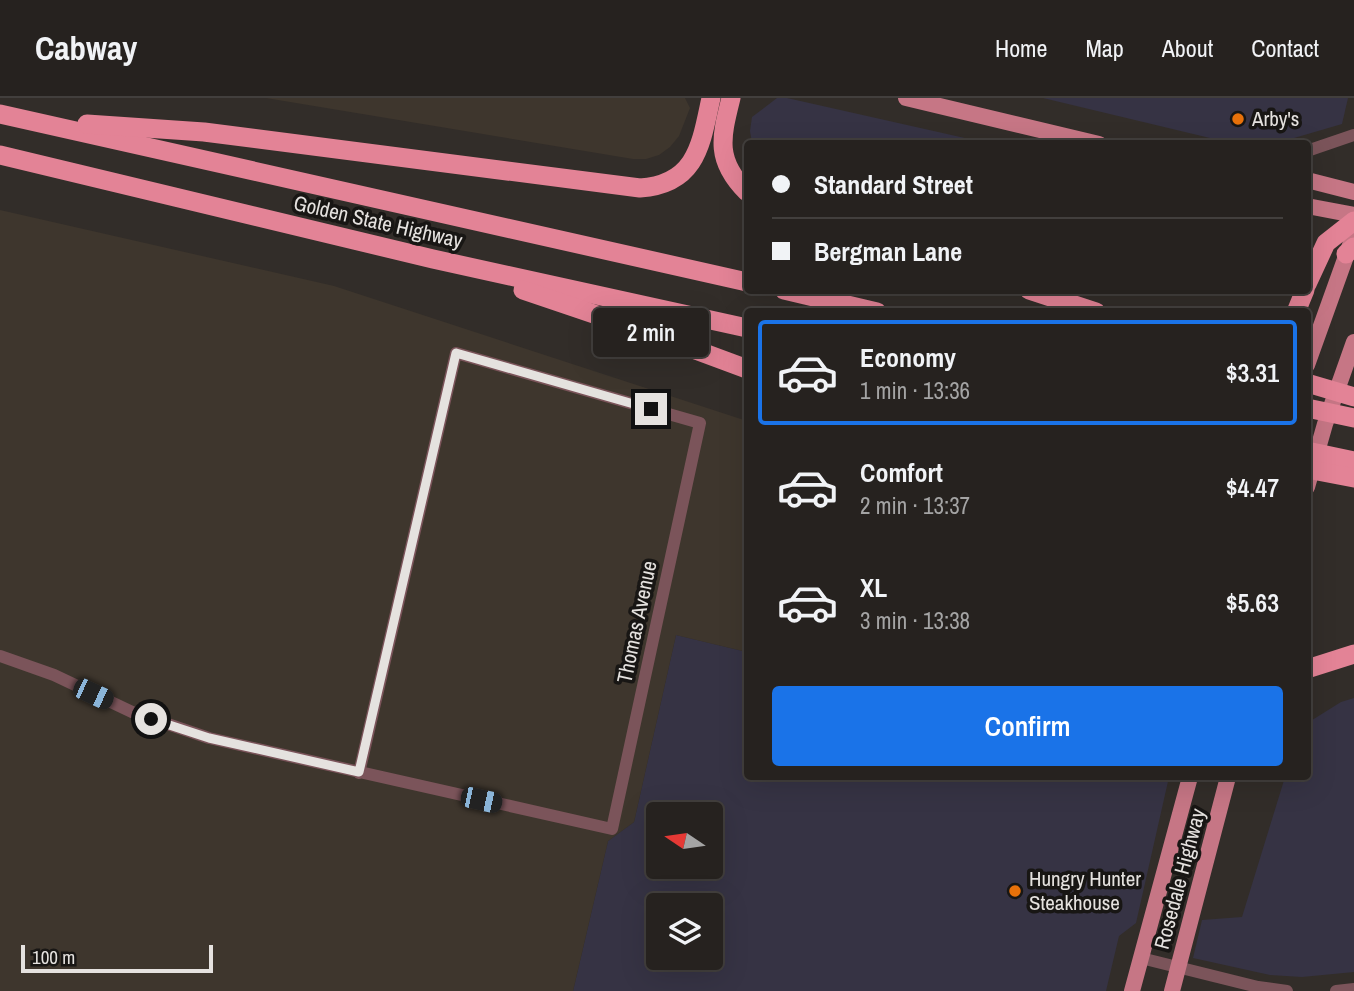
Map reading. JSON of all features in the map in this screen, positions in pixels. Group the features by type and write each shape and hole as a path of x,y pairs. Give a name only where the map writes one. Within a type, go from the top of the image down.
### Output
{"highway":[{"path":"24,119 204,132 640,188 669,181 691,164 701,140 711,98"},
{"path":"731,98 722,143 728,168 744,188"},
{"name":"Golden State Highway","path":"0,114 744,281"},
{"name":"Golden State Highway","path":"7,156 433,259 744,327"},
{"path":"1311,275 1326,243 1354,221"},
{"path":"433,259 744,368"},
{"path":"801,294 860,308"},
{"path":"1041,294 1084,308"},
{"path":"1311,384 1354,397"},
{"path":"1311,409 1354,418"},
{"path":"1311,452 1354,461"},
{"path":"1311,470 1354,478"},
{"path":"1311,668 1354,654"}],"main road":[{"path":"906,98 1082,140"},
{"path":"1311,181 1354,192"},
{"path":"1311,207 1354,215"},
{"path":"1311,354 1354,234"},
{"path":"1311,473 1354,342"},
{"name":"Rosedale Highway","path":"1132,991 1189,780"},
{"name":"Rosedale Highway","path":"1172,991 1227,780"}],"street":[{"path":"1311,149 1354,135"},
{"name":"Thomas Avenue","path":"456,353 700,423 612,829 359,772 456,353"},
{"path":"0,656 54,675 132,712 170,726 209,738 359,772"},
{"path":"1141,958 1258,987 1287,991"},
{"path":"1336,991 1354,989"}],"shaded area":[{"path":"266,98 685,98 690,108 679,136 670,147 659,155 633,159"},
{"path":"777,98 787,98 974,140 752,140 752,117"},
{"path":"1043,98 1348,98 1342,124 1287,140 1218,140"},
{"path":"0,210 334,286 744,420 744,651 676,635 634,822 608,841 573,991 0,991"},
{"path":"676,635 744,651 744,780 1168,780 1136,923 1119,936 1106,991 573,991 608,841 634,822"},
{"path":"1354,698 1354,972 1302,977 1270,975 1193,958 1202,920 1242,917 1284,780 1311,780 1311,721 1341,702"}],"place":[{"name":"Arby's","path":"1238,119"},
{"name":"Hungry Hunter Steakhouse","path":"1015,891"}],"route":[{"path":"151,719 209,738 359,772 456,353 651,409"}]}
